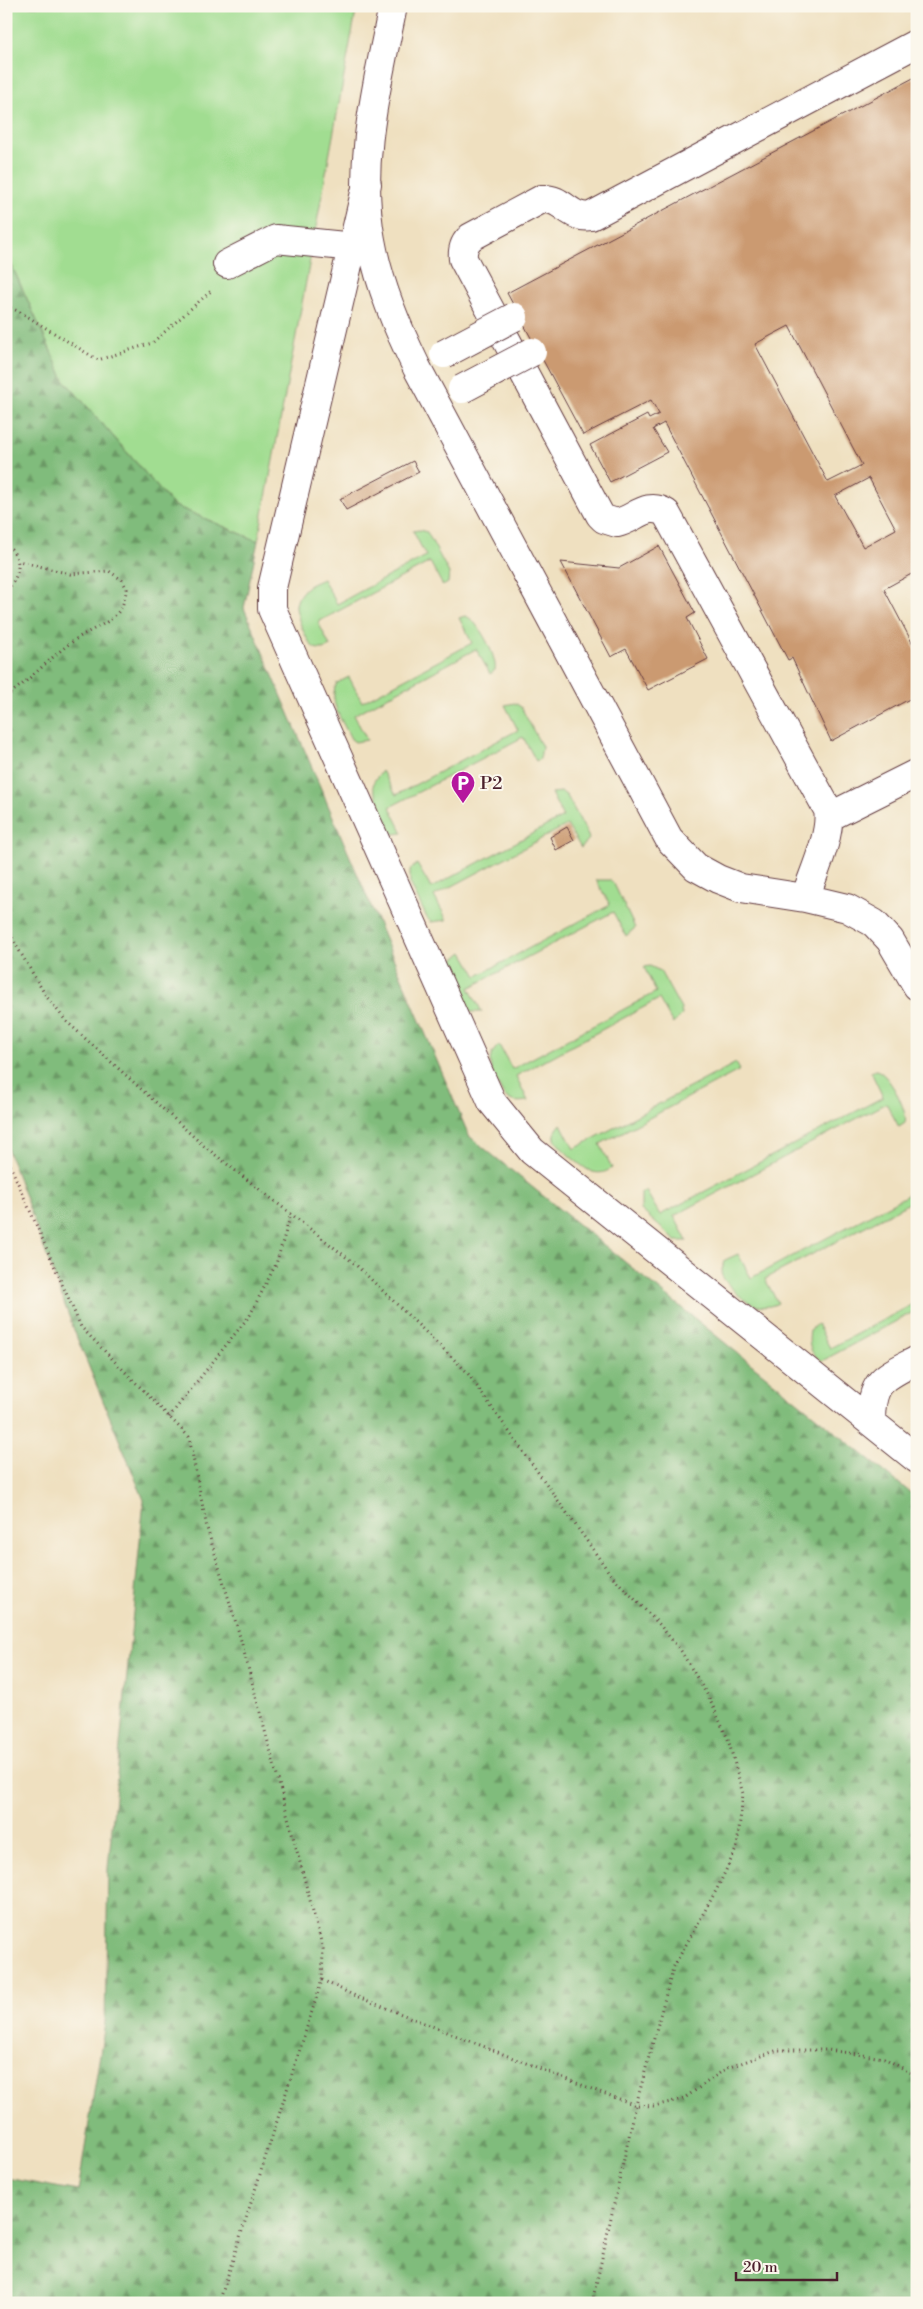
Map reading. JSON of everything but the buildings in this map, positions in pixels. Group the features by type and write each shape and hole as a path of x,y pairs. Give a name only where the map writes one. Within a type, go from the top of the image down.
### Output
{"street":[{"path":"393,6 370,123 367,184 370,238 376,265 398,331 435,404 668,839 696,867 718,879 741,888 805,898 847,908 874,923 890,940 917,986"},
{"path":"805,898 827,833 828,810 666,513 653,508 647,509 617,523 604,519 600,514 463,260 462,253 466,241 471,237 542,199 554,200 578,216 591,216 917,43"},
{"path":"367,184 354,247 272,588 272,609 492,1102 503,1118 532,1152 917,1459"},
{"path":"222,276 276,239 354,247"},
{"path":"416,368 514,318"},
{"path":"435,404 532,352"},
{"path":"829,817 917,773"},
{"path":"870,1422 871,1403 873,1394 878,1386 886,1377 917,1360"}],"path":[{"path":"6,306 20,312 98,360 152,343 222,276"},
{"path":"6,547 11,549 19,561 17,575 6,592"},
{"path":"6,696 34,676 56,654 74,640 105,623 121,608 127,589 122,580 109,571 70,574 19,561"},
{"path":"6,924 46,996 66,1021 204,1146 355,1264 466,1371 610,1575 659,1624 681,1651 708,1696 728,1739 743,1794 737,1847 673,1968 636,2105 592,2303"},
{"path":"6,1156 81,1328 189,1437 207,1528 239,1633 323,1949 322,1980 219,2303"},
{"path":"169,1417 250,1315 276,1264 291,1214"},
{"path":"322,1980 362,1998 636,2105 654,2106 683,2099 727,2068 778,2050 828,2050 884,2058 917,2076"}],"green space":[{"path":"6,6 357,6 258,541 173,505 64,380 6,253"},
{"path":"6,253 64,380 173,505 258,541 244,608 469,1136 917,1498 917,2303 6,2303 6,2178 78,2191 105,2023 108,1868 144,1500 77,1338 6,1145"},
{"path":"413,531 427,532 449,573 448,583 443,586 430,562 318,622 330,646 321,649 312,646 302,629 296,609 300,594 310,585 323,579 337,604 426,556"},
{"path":"465,616 470,618 486,639 493,657 495,670 490,674 476,649 354,715 367,740 355,742 351,739 340,719 335,704 334,690 337,683 349,677 362,702 472,643 459,618"},
{"path":"515,703 521,707 542,747 540,759 536,761 523,737 390,807 403,833 394,834 391,832 373,787 374,781 382,771 396,795 518,730 505,705"},
{"path":"562,792 567,796 587,833 589,839 581,848 567,825 434,896 447,920 431,922 427,918 410,883 410,870 417,864 431,888 563,817 551,793"},
{"path":"596,880 610,880 614,884 635,928 626,936 613,912 469,988 482,1012 469,1012 455,988 451,967 452,961 463,952 477,976 610,905"},
{"path":"650,966 660,971 681,1009 682,1015 673,1024 659,999 516,1076 528,1101 513,1101 505,1096 490,1064 492,1054 499,1045 512,1069 656,992 644,967"},
{"path":"736,1063 740,1070 600,1144 612,1168 605,1172 596,1173 589,1171 572,1158 555,1138 555,1132 561,1124 574,1149"},
{"path":"876,1070 881,1072 892,1085 901,1102 905,1123 899,1127 886,1103 674,1216 687,1241 676,1241 641,1210 641,1193 646,1191 660,1215 883,1097 871,1072"},
{"path":"917,1190 917,1199 765,1279 778,1303 762,1307 754,1305 740,1297 723,1278 721,1273 725,1260 738,1254 751,1278"},
{"path":"917,1302 917,1310 822,1361 814,1355 810,1348 810,1330 817,1324 830,1348"}],"place":[{"name":"P2","path":"463,804"}]}
